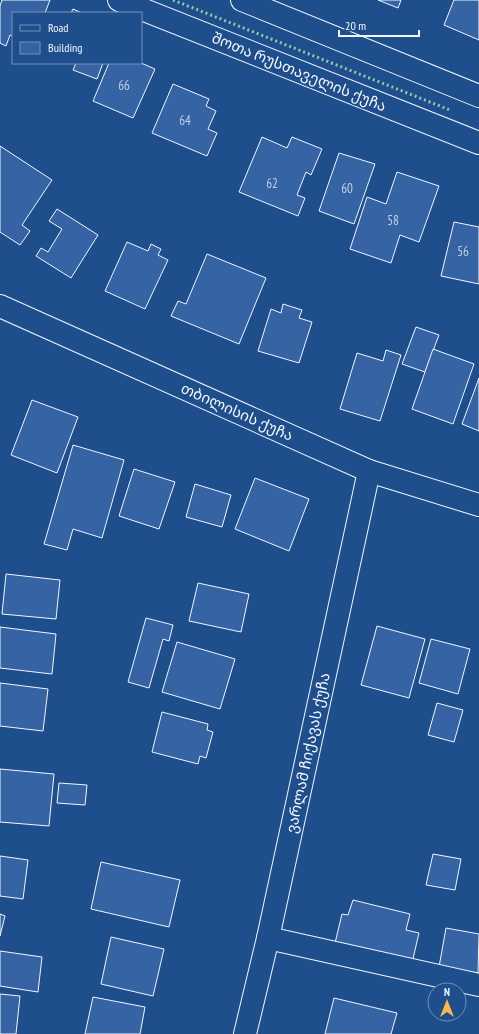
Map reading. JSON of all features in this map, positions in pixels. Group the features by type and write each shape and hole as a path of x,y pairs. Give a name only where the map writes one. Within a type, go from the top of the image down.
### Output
{"street":[{"name":"შოთა რუსთაველის ქუჩა","path":"119,0 479,143"},
{"path":"242,0 479,96"},
{"name":"თბილისის ქუჩა","path":"1,312 369,471 479,505"},
{"name":"ვარლამ ჩიქავას ქუჩა","path":"245,1034 268,938 369,471"},
{"path":"268,938 479,985"}],"building":[{"path":"2,0 50,0 45,12 12,12 12,36 10,35 6,46 0,43 0,6"},
{"path":"378,0 401,0 398,8"},
{"path":"454,0 479,0 479,40 444,25"},
{"path":"73,9 80,12 72,12"},
{"path":"142,63 155,69 133,118 93,101 109,64"},
{"path":"76,64 103,64 97,79 73,70"},
{"path":"173,84 209,99 206,106 216,111 208,129 217,133 207,156 152,133"},
{"path":"262,137 287,148 292,137 322,149 311,175 306,172 297,195 305,198 298,216 239,192"},
{"path":"0,146 52,180 22,225 30,231 20,245 0,232"},
{"path":"339,153 375,164 354,224 319,211"},
{"path":"397,172 439,186 419,242 400,235 391,263 350,249 367,197 386,204"},
{"path":"57,209 98,235 71,278 36,256 41,248 48,252 62,229 49,221"},
{"path":"454,222 479,227 479,284 441,276"},
{"path":"127,242 148,251 151,244 161,249 158,255 168,260 145,309 105,291"},
{"path":"207,254 266,278 239,344 171,316 178,301 186,304"},
{"path":"283,304 302,310 299,318 312,322 299,363 258,351 271,309 281,313"},
{"path":"416,327 439,335 425,372 402,364"},
{"path":"433,349 474,364 453,424 412,409"},
{"path":"386,350 401,355 380,421 340,409 357,353 383,361"},
{"path":"479,378 479,431 462,424"},
{"path":"32,400 78,417 57,473 11,455"},
{"path":"73,445 124,460 102,538 73,529 67,550 44,544"},
{"path":"134,469 175,482 159,529 119,516"},
{"path":"255,478 309,499 289,551 235,529"},
{"path":"195,484 231,495 222,527 186,517"},
{"path":"6,574 60,580 56,619 2,614"},
{"path":"198,583 249,594 241,632 189,621"},
{"path":"146,618 173,625 169,641 163,639 149,688 128,682"},
{"path":"377,626 425,639 409,698 361,685"},
{"path":"0,627 56,634 52,674 0,668"},
{"path":"431,639 470,649 458,694 419,683"},
{"path":"177,642 235,659 220,709 162,692"},
{"path":"0,683 48,689 43,731 0,726"},
{"path":"437,703 463,710 454,742 428,735"},
{"path":"162,712 208,724 207,730 213,732 206,758 200,756 198,764 152,752"},
{"path":"0,769 54,774 49,826 0,822"},
{"path":"59,783 87,785 85,805 57,803"},
{"path":"433,854 461,859 455,890 426,885"},
{"path":"0,856 28,860 23,899 0,896"},
{"path":"101,862 180,880 169,927 91,909"},
{"path":"353,900 410,914 406,930 419,933 412,963 335,943 342,914 348,915"},
{"path":"0,914 5,916 0,936"},
{"path":"446,928 479,934 478,973 439,967"},
{"path":"111,937 164,949 153,996 101,984"},
{"path":"0,951 42,957 38,992 0,986"},
{"path":"0,994 20,996 16,1034 0,1034"},
{"path":"93,997 145,1007 140,1034 85,1034"},
{"path":"334,998 397,1013 391,1034 325,1034"}],"hedge":[{"path":"173,0 450,110"}]}
